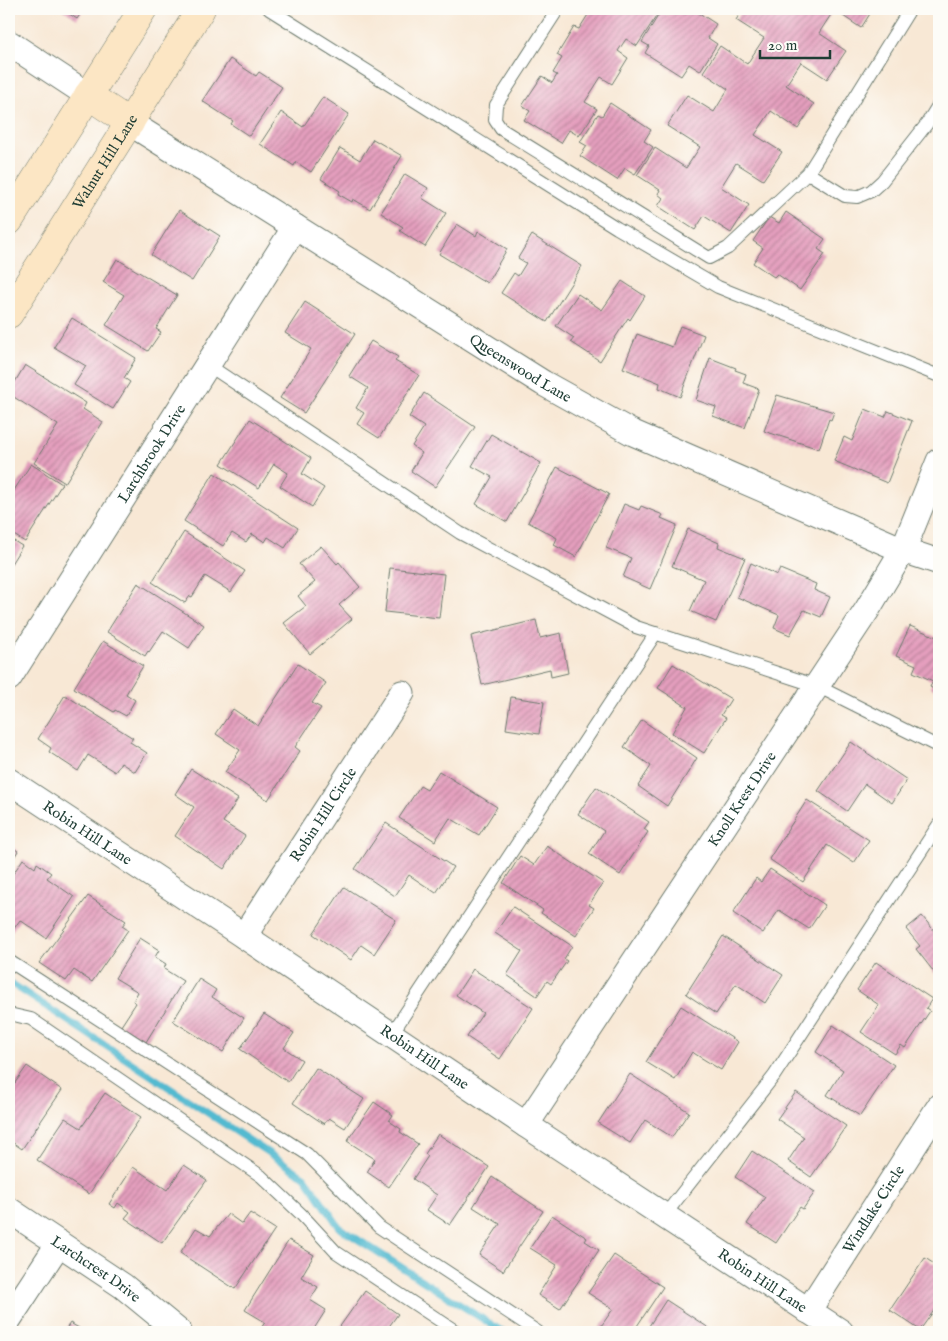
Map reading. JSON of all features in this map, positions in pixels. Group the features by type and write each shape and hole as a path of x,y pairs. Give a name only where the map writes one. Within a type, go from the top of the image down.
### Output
{"main road":[{"path":"9,221 143,9"},
{"name":"Walnut Hill Lane","path":"9,314 201,9"},
{"path":"88,95 130,123"}],"street":[{"path":"9,42 88,95"},
{"name":"Queenswood Lane","path":"130,123 543,383 631,432 903,550 939,562"},
{"name":"Larchbrook Drive","path":"9,678 295,227"},
{"name":"Knoll Krest Drive","path":"526,1125 867,610 903,550 939,461"},
{"name":"Robin Hill Circle","path":"244,936 402,693"},
{"name":"Robin Hill Lane","path":"9,781 841,1332"},
{"name":"Windlake Circle","path":"808,1311 939,1107"},
{"name":"Larchcrest Drive","path":"9,1210 123,1286 179,1332"},
{"path":"9,1319 59,1243"}],"lane":[{"path":"269,9 617,228 718,287 939,376"},
{"path":"558,9 496,105 495,120 501,129 709,258 728,248 808,173 910,9"},
{"path":"808,173 845,196 857,197 871,191 882,181 926,125 939,104"},
{"path":"208,365 460,533 636,627 817,686 939,747"},
{"path":"392,1035 656,633"},
{"path":"664,1216 774,1076 939,824"},
{"path":"9,961 307,1154 379,1227 538,1332"},
{"path":"9,1014 31,1019 261,1176 336,1252 457,1332"}],"building":[{"path":"62,9 84,9 77,19"},
{"path":"589,9 661,9 637,46 626,39 618,51 628,58 612,84 601,77 585,102 597,109 579,136 569,130 561,143 524,120 530,111 522,106 542,76 552,83 557,75 553,73 562,58 557,55 574,27 579,29 591,10"},
{"path":"672,9 693,9 716,24 708,38 717,44 700,71 689,64 681,76 645,53 649,46 642,42 661,11 668,15"},
{"path":"743,9 873,9 861,28 834,10 819,33 846,51 827,79 801,62 786,85 814,104 798,129 771,111 755,135 782,152 763,180 736,163 721,187 749,205 731,233 704,216 695,230 658,206 663,198 658,194 660,190 637,175 655,148 686,168 700,147 667,126 687,95 714,112 728,89 703,72 720,46 747,64 764,38 736,20"},
{"path":"230,59 256,76 259,72 282,87 249,136 231,124 233,121 202,101"},
{"path":"323,97 349,114 311,172 296,162 294,166 260,144 281,112 303,127"},
{"path":"610,103 651,130 644,141 653,147 635,174 625,168 617,180 580,156 587,146 580,142 598,114 602,116"},
{"path":"373,139 402,156 370,209 353,199 352,202 338,194 340,191 321,179 340,148 360,160"},
{"path":"405,174 428,188 422,198 446,213 425,247 400,231 403,227 381,213"},
{"path":"179,210 220,236 192,281 151,255"},
{"path":"786,212 825,239 818,249 825,254 800,290 777,274 774,277 753,263 763,248 753,241 769,217 779,223"},
{"path":"457,224 476,236 478,231 507,249 487,283 439,254"},
{"path":"532,235 582,266 547,322 501,293 514,273 518,276 526,263 518,258"},
{"path":"117,259 177,295 156,329 161,332 148,351 106,325 124,295 103,282"},
{"path":"622,281 645,296 600,361 571,342 574,338 556,326 578,294 602,310"},
{"path":"305,302 355,334 304,413 280,398 311,349 285,333"},
{"path":"72,318 136,358 124,378 130,382 113,409 74,385 86,366 54,347"},
{"path":"680,326 704,335 680,397 659,388 660,383 623,368 637,334 672,347"},
{"path":"371,341 398,357 395,361 419,375 379,438 357,424 364,413 356,408 368,388 349,376"},
{"path":"710,358 746,374 743,383 759,389 745,428 713,416 716,407 696,400"},
{"path":"25,365 86,403 83,409 103,422 65,483 34,463 58,425 9,394"},
{"path":"424,393 475,427 435,487 411,471 422,453 412,446 424,427 409,417"},
{"path":"777,395 834,412 831,420 829,419 819,449 764,431"},
{"path":"865,409 885,417 888,411 912,421 887,483 834,461 844,437 852,441"},
{"path":"250,419 311,458 302,474 324,488 312,507 280,486 288,473 274,464 259,488 221,464"},
{"path":"491,434 541,463 507,522 476,504 492,477 472,466"},
{"path":"31,464 62,484 25,542 9,532 9,498"},
{"path":"557,467 609,494 576,557 554,545 557,538 528,522"},
{"path":"214,473 298,528 285,548 268,537 265,542 252,534 246,542 232,533 223,546 184,521"},
{"path":"624,504 639,510 641,506 663,515 661,518 677,525 650,589 623,577 631,558 606,548"},
{"path":"688,529 719,543 718,547 745,558 716,622 690,611 704,580 672,566"},
{"path":"184,532 245,571 231,592 205,576 192,597 190,596 185,603 152,582"},
{"path":"9,538 22,546 9,567"},
{"path":"321,546 337,564 339,562 360,587 339,605 352,619 310,654 284,623 306,606 298,596 315,582 299,564"},
{"path":"751,563 777,575 780,569 816,584 814,590 830,597 821,617 804,610 790,635 774,628 779,615 737,597"},
{"path":"390,568 444,574 439,618 385,612"},
{"path":"138,583 204,625 189,648 163,631 145,656 107,632"},
{"path":"536,620 540,638 561,633 568,673 551,677 550,669 482,685 471,636"},
{"path":"910,626 939,638 939,692 930,687 933,681 913,672 916,665 896,656"},
{"path":"103,641 143,666 126,694 135,700 126,716 115,710 114,712 74,688"},
{"path":"298,664 326,683 312,703 321,708 295,747 300,751 268,800 225,772 240,750 216,734 233,709 258,726"},
{"path":"673,664 731,699 721,715 726,718 704,753 672,733 687,707 658,688"},
{"path":"65,695 133,738 130,742 147,753 135,772 121,763 115,772 88,755 78,771 49,752 51,748 38,739"},
{"path":"511,697 544,702 539,734 506,729"},
{"path":"642,720 697,758 667,806 638,786 651,766 624,747"},
{"path":"851,742 907,780 892,803 865,784 847,811 818,791"},
{"path":"191,769 238,799 223,822 245,836 224,869 175,836 194,807 175,794"},
{"path":"439,771 497,807 479,835 450,818 435,841 399,818 420,786 427,790"},
{"path":"596,787 649,822 644,829 648,832 620,875 589,854 604,831 578,814"},
{"path":"807,800 869,840 854,863 827,845 803,882 769,859"},
{"path":"386,823 453,867 436,893 409,875 395,896 355,869"},
{"path":"9,845 18,851 9,865"},
{"path":"547,846 603,883 589,905 594,908 576,936 541,913 543,910 503,883 520,856 534,865"},
{"path":"23,859 35,868 37,863 51,873 47,878 74,897 46,938 20,920 9,933 9,880"},
{"path":"770,869 825,905 809,929 779,910 763,933 733,913 756,878 761,882"},
{"path":"344,887 396,920 374,954 361,945 351,960 313,934"},
{"path":"88,896 126,921 122,926 128,930 92,982 74,970 66,981 39,963"},
{"path":"513,907 572,946 564,959 567,961 551,984 547,981 537,996 507,975 522,951 495,933"},
{"path":"922,916 936,933 939,930 939,974 937,976 916,949 920,946 906,929"},
{"path":"723,936 783,975 765,1003 736,984 716,1014 686,994"},
{"path":"140,938 159,950 155,957 166,964 164,969 183,981 146,1042 121,1026 136,1003 133,1001 138,992 115,978"},
{"path":"876,962 932,999 926,1008 930,1011 905,1048 901,1045 895,1054 861,1032 879,1005 857,990"},
{"path":"473,969 533,1008 500,1059 467,1037 483,1013 456,995"},
{"path":"199,979 216,990 212,997 244,1018 223,1052 173,1021"},
{"path":"681,1006 738,1042 721,1070 692,1052 675,1080 646,1062"},
{"path":"264,1014 294,1033 284,1048 302,1060 288,1082 240,1049"},
{"path":"833,1025 894,1065 860,1116 827,1095 843,1070 816,1052"},
{"path":"27,1066 62,1090 22,1149 9,1140 9,1084 12,1087"},
{"path":"316,1068 364,1099 345,1128 329,1118 324,1124 293,1103"},
{"path":"630,1074 689,1112 672,1137 645,1120 630,1143 598,1123"},
{"path":"796,1092 846,1126 811,1177 788,1161 804,1137 777,1119"},
{"path":"105,1093 141,1117 89,1194 37,1160 65,1118 81,1128"},
{"path":"374,1102 393,1115 389,1121 401,1129 400,1132 418,1144 389,1187 367,1172 375,1159 347,1141"},
{"path":"438,1134 489,1167 450,1225 427,1210 437,1195 413,1179 428,1156 425,1154"},
{"path":"752,1151 815,1192 803,1209 800,1207 776,1243 747,1224 765,1197 735,1177"},
{"path":"184,1165 207,1180 162,1243 125,1218 130,1212 118,1203 115,1208 109,1204 133,1167 167,1190"},
{"path":"492,1177 543,1211 503,1271 479,1255 500,1224 473,1207"},
{"path":"250,1213 275,1229 235,1289 180,1253 196,1228 210,1236 228,1214 242,1224"},
{"path":"552,1215 587,1238 585,1241 599,1250 560,1309 538,1295 557,1265 530,1248"},
{"path":"289,1240 314,1255 301,1277 318,1287 310,1300 326,1310 312,1332 264,1332 260,1330 265,1322 245,1310"},
{"path":"614,1255 663,1287 633,1332 597,1332 613,1309 588,1293"},
{"path":"925,1258 939,1267 939,1306 920,1330 890,1310"},
{"path":"365,1291 398,1314 385,1332 336,1332"},
{"path":"666,1300 715,1332 657,1332 649,1326"},
{"path":"70,1323 86,1332 64,1332"}],"waterway":[{"path":"9,982 305,1177 340,1228 503,1332"}]}
